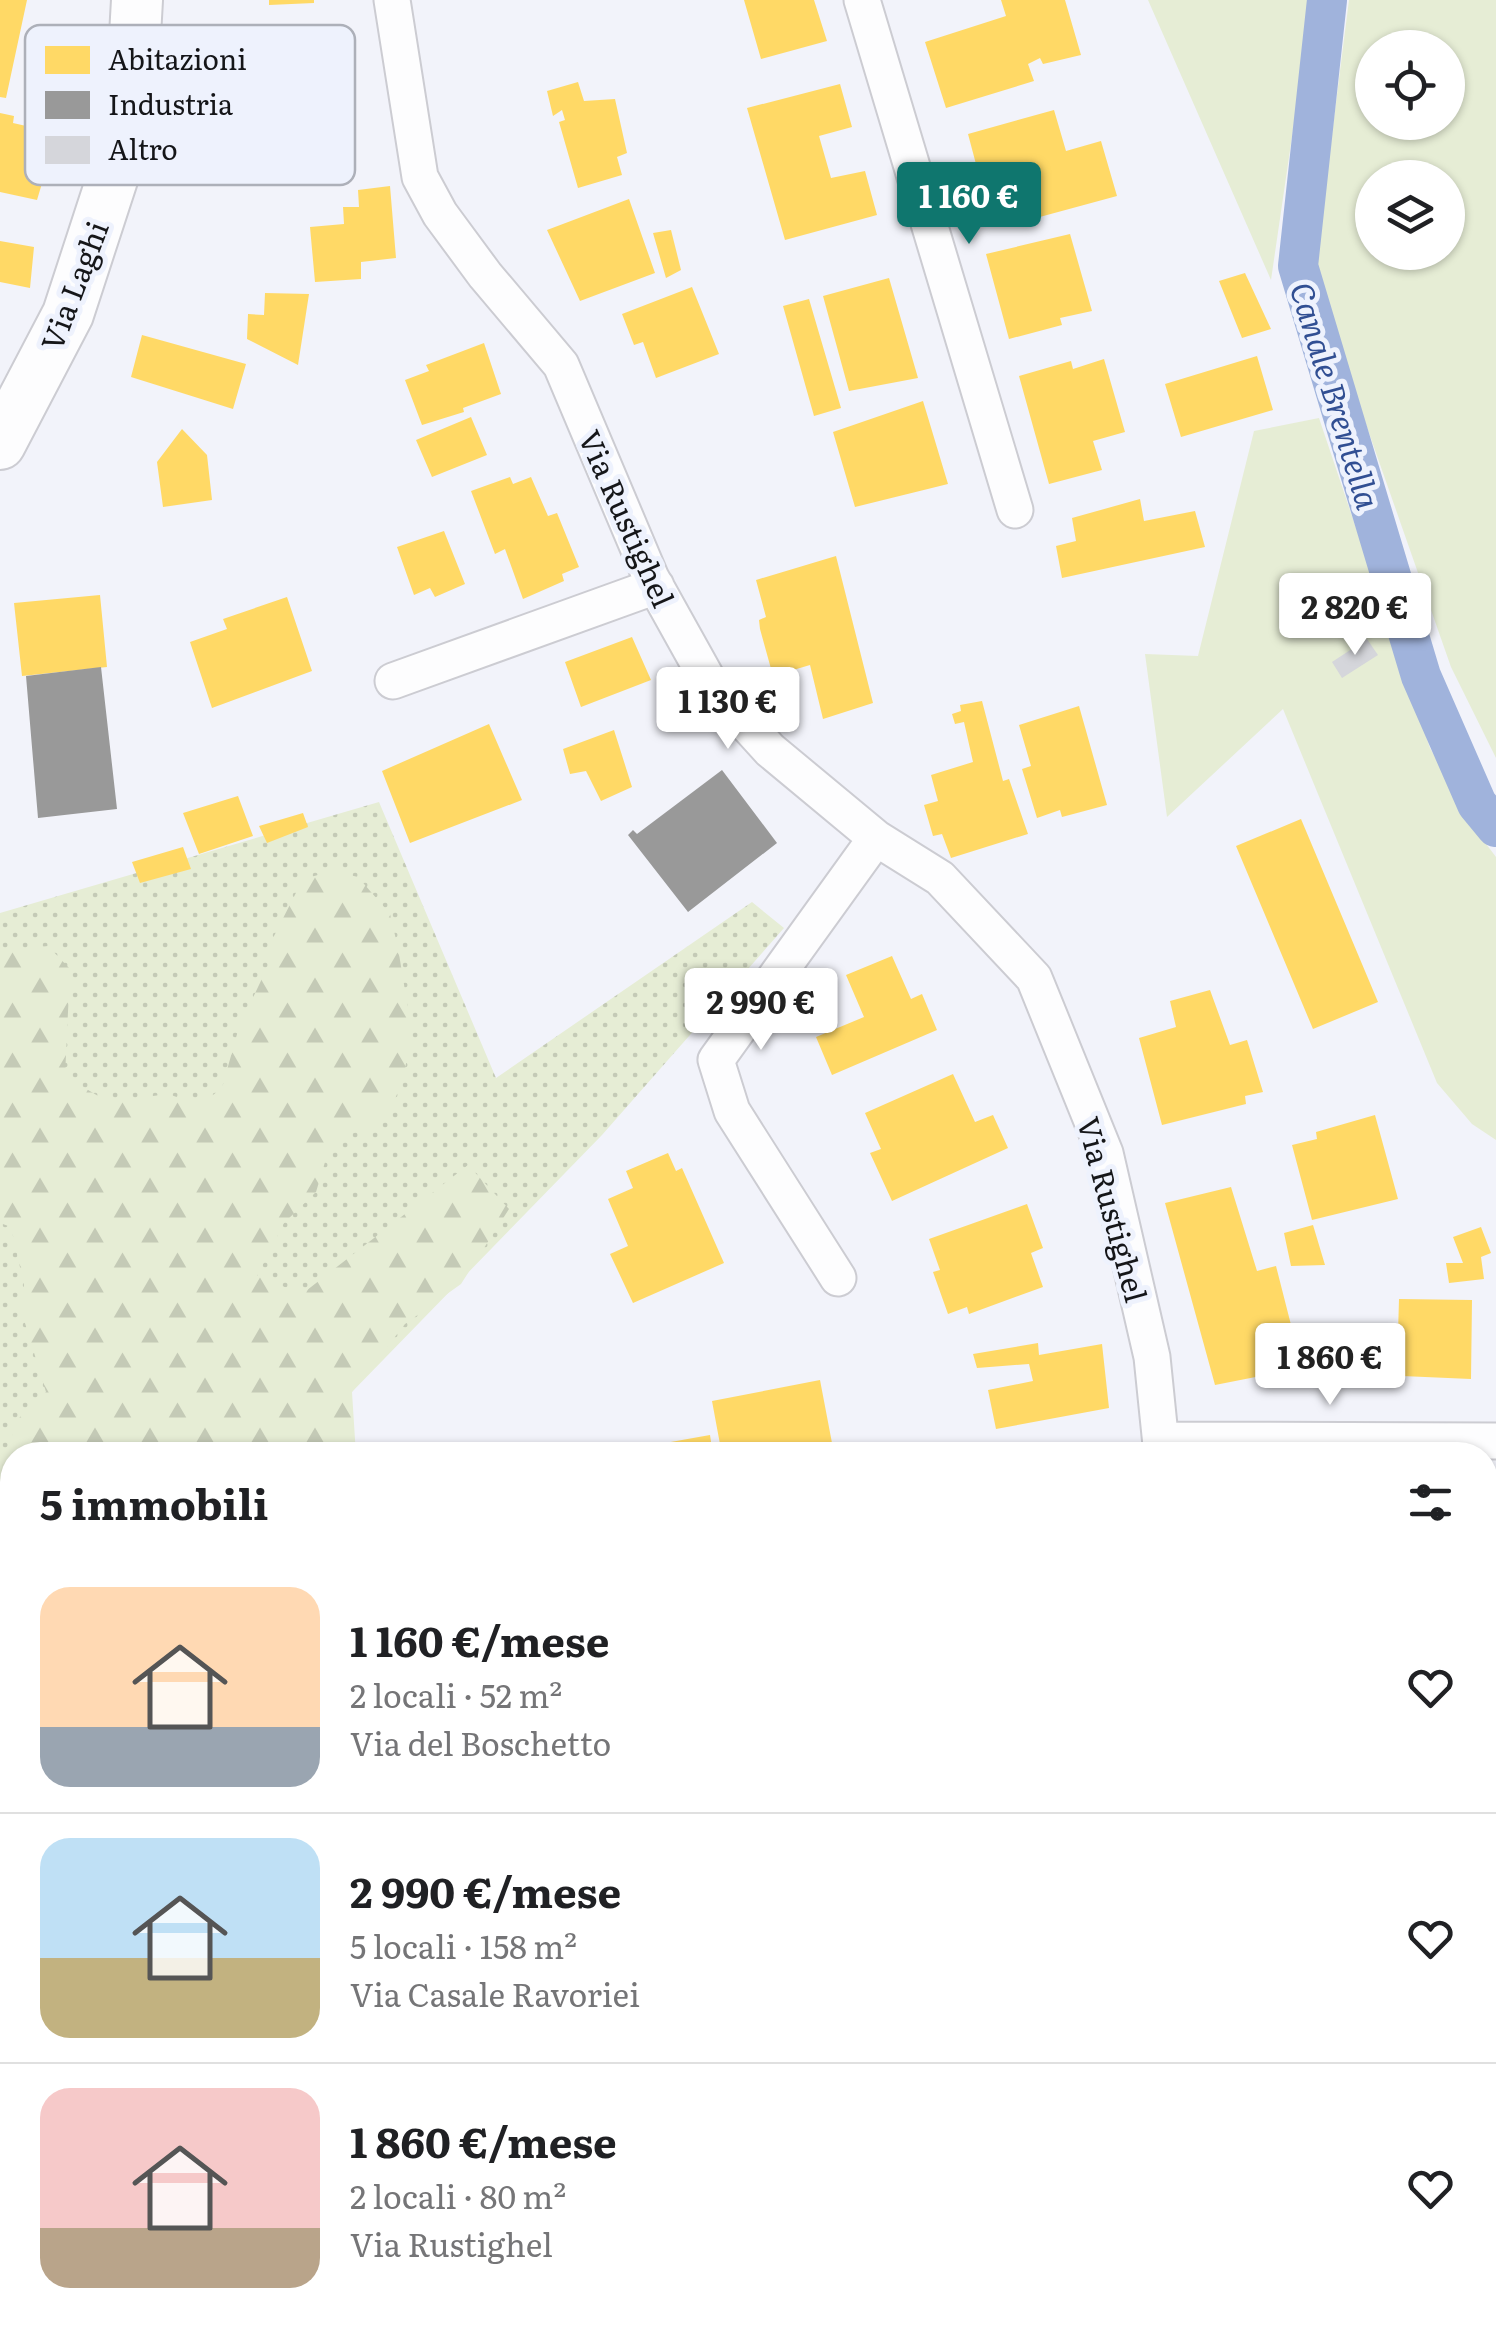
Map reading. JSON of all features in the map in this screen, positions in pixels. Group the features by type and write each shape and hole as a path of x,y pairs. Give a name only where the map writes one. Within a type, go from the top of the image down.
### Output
{"street":[{"name":"Via Laghi","path":"136,25 137,0"},
{"name":"Via Rustighel","path":"392,0 420,177 440,214 485,275 561,365 656,586 710,684 770,750 876,838 940,878 1034,978 1106,1153 1152,1357 1162,1442"},
{"path":"862,0 1015,510"},
{"name":"Via Laghi","path":"0,444 68,314 110,185"},
{"path":"392,681 656,586"},
{"path":"838,1278 732,1112 716,1060 876,838"},
{"path":"1448,1442 1496,1441"}],"green space":[{"path":"1148,0 1312,0 1271,280"},
{"path":"1349,0 1496,0 1496,758 1451,667 1314,276"},
{"path":"1319,418 1430,748 1477,832 1496,857 1496,1140 1472,1124 1437,1083 1283,709 1167,817 1145,654 1198,656 1254,431"},
{"path":"379,802 496,1078 752,902 784,928 602,1135 312,1433 189,1442 0,1442 0,913"},
{"path":"333,871 358,877 390,914 409,1015 409,1049 402,1083 385,1121 343,1137 325,1162 316,1192 284,1223 257,1276 302,1294 468,1165 509,1209 461,1284 405,1324 352,1392 355,1442 10,1442 18,1419 46,1392 21,1310 24,1285 11,1227 0,1223 0,951 48,946 70,969 65,1076 108,1102 168,1094 200,1105 222,1088 239,1027 268,966 273,938 303,879"}],"building: Abitazioni":[{"path":"0,0 27,0 6,98 0,97"},
{"path":"269,0 314,0 314,3 269,5"},
{"path":"744,0 814,0 827,41 761,59"},
{"path":"1001,0 1065,0 1081,55 1043,64 1040,58 1028,64 1034,81 946,108 925,42 1006,16"},
{"path":"578,82 584,101 615,99 627,153 617,157 622,175 578,188 559,122 565,120 562,110 553,116 547,91"},
{"path":"840,84 852,127 819,136 831,178 865,171 877,215 785,240 747,108"},
{"path":"1054,110 1066,151 1101,141 1117,196 1036,218 1030,202 989,213 968,134"},
{"path":"0,113 14,116 13,123 25,126 25,185 41,185 37,200 0,192"},
{"path":"390,186 396,258 361,262 361,279 315,282 310,227 344,224 343,207 359,207 358,190"},
{"path":"629,199 655,273 580,301 547,230"},
{"path":"671,230 681,270 666,278 653,233"},
{"path":"1070,234 1092,311 1060,318 1062,325 1009,339 986,254"},
{"path":"0,241 34,247 30,288 0,282"},
{"path":"1245,273 1271,329 1242,338 1219,281"},
{"path":"889,278 918,378 849,391 823,296"},
{"path":"692,287 719,354 656,378 643,342 634,345 622,314"},
{"path":"265,293 309,294 298,365 247,339 248,314 264,315"},
{"path":"809,299 841,408 814,416 783,306"},
{"path":"142,335 246,364 233,409 131,377"},
{"path":"484,343 501,394 463,408 464,412 422,425 405,380 429,371 426,365"},
{"path":"1257,356 1273,410 1181,437 1165,384"},
{"path":"1104,359 1125,432 1093,441 1102,470 1049,484 1019,376 1071,361 1073,369"},
{"path":"923,401 948,484 855,507 833,432"},
{"path":"471,417 487,455 432,477 416,440"},
{"path":"182,429 207,455 212,500 163,507 157,462"},
{"path":"510,477 513,484 531,477 548,516 557,513 579,567 562,574 564,581 523,599 505,549 495,554 471,491"},
{"path":"1140,499 1144,521 1195,511 1205,547 1062,578 1056,546 1076,541 1072,518"},
{"path":"444,531 465,584 435,597 430,588 414,595 397,547"},
{"path":"836,556 873,703 823,719 810,665 773,676 760,629 759,620 766,617 756,580"},
{"path":"100,595 107,667 22,676 14,603"},
{"path":"287,597 312,671 212,708 190,642 227,629 223,619"},
{"path":"632,637 651,680 581,707 565,662"},
{"path":"982,701 1003,781 1009,779 1028,834 951,858 942,834 933,836 924,805 938,801 931,775 973,762 964,722 955,724 952,714 961,711 960,705"},
{"path":"1079,706 1107,805 1062,817 1060,810 1037,818 1022,769 1031,766 1019,725"},
{"path":"489,724 522,800 410,843 382,771"},
{"path":"614,730 632,787 601,801 586,771 570,774 563,749"},
{"path":"238,796 253,836 199,854 183,813"},
{"path":"303,813 308,827 267,843 259,826"},
{"path":"1301,819 1378,1002 1313,1029 1236,846"},
{"path":"183,847 191,869 140,883 132,862"},
{"path":"892,956 911,999 922,994 937,1030 832,1075 816,1037 864,1017 846,975"},
{"path":"1210,990 1230,1045 1247,1040 1263,1092 1245,1096 1246,1104 1162,1125 1139,1038 1176,1027 1170,1001"},
{"path":"953,1074 975,1122 993,1115 1008,1148 892,1201 870,1153 881,1149 865,1113"},
{"path":"1375,1115 1398,1199 1312,1220 1292,1145 1317,1139 1316,1132"},
{"path":"668,1153 676,1171 682,1168 724,1263 633,1303 610,1254 628,1246 608,1199 633,1188 626,1171"},
{"path":"1231,1187 1257,1271 1276,1266 1302,1368 1215,1385 1165,1203"},
{"path":"1027,1204 1043,1248 1031,1253 1043,1287 969,1314 967,1307 948,1314 933,1272 940,1270 929,1239"},
{"path":"1313,1225 1325,1265 1291,1266 1284,1233"},
{"path":"1481,1227 1491,1253 1481,1257 1484,1279 1449,1283 1446,1263 1463,1263 1453,1237"},
{"path":"1399,1299 1472,1300 1471,1379 1402,1376 1402,1369 1397,1368"},
{"path":"1038,1343 1039,1355 1102,1344 1109,1408 996,1429 988,1390 1033,1381 1029,1364 977,1368 973,1354"},
{"path":"820,1380 832,1442 720,1442 712,1401"},
{"path":"710,1435 711,1442 671,1442"}],"building: Industria":[{"path":"101,667 117,809 38,818 26,676"},
{"path":"722,770 777,843 688,912 628,835 633,830 637,834"}],"building: Altro":[{"path":"1367,639 1378,655 1342,678 1332,662"}],"waterway":[{"name":"Canale Brentella","path":"1327,0 1298,266 1421,676 1477,804 1496,827"}]}
